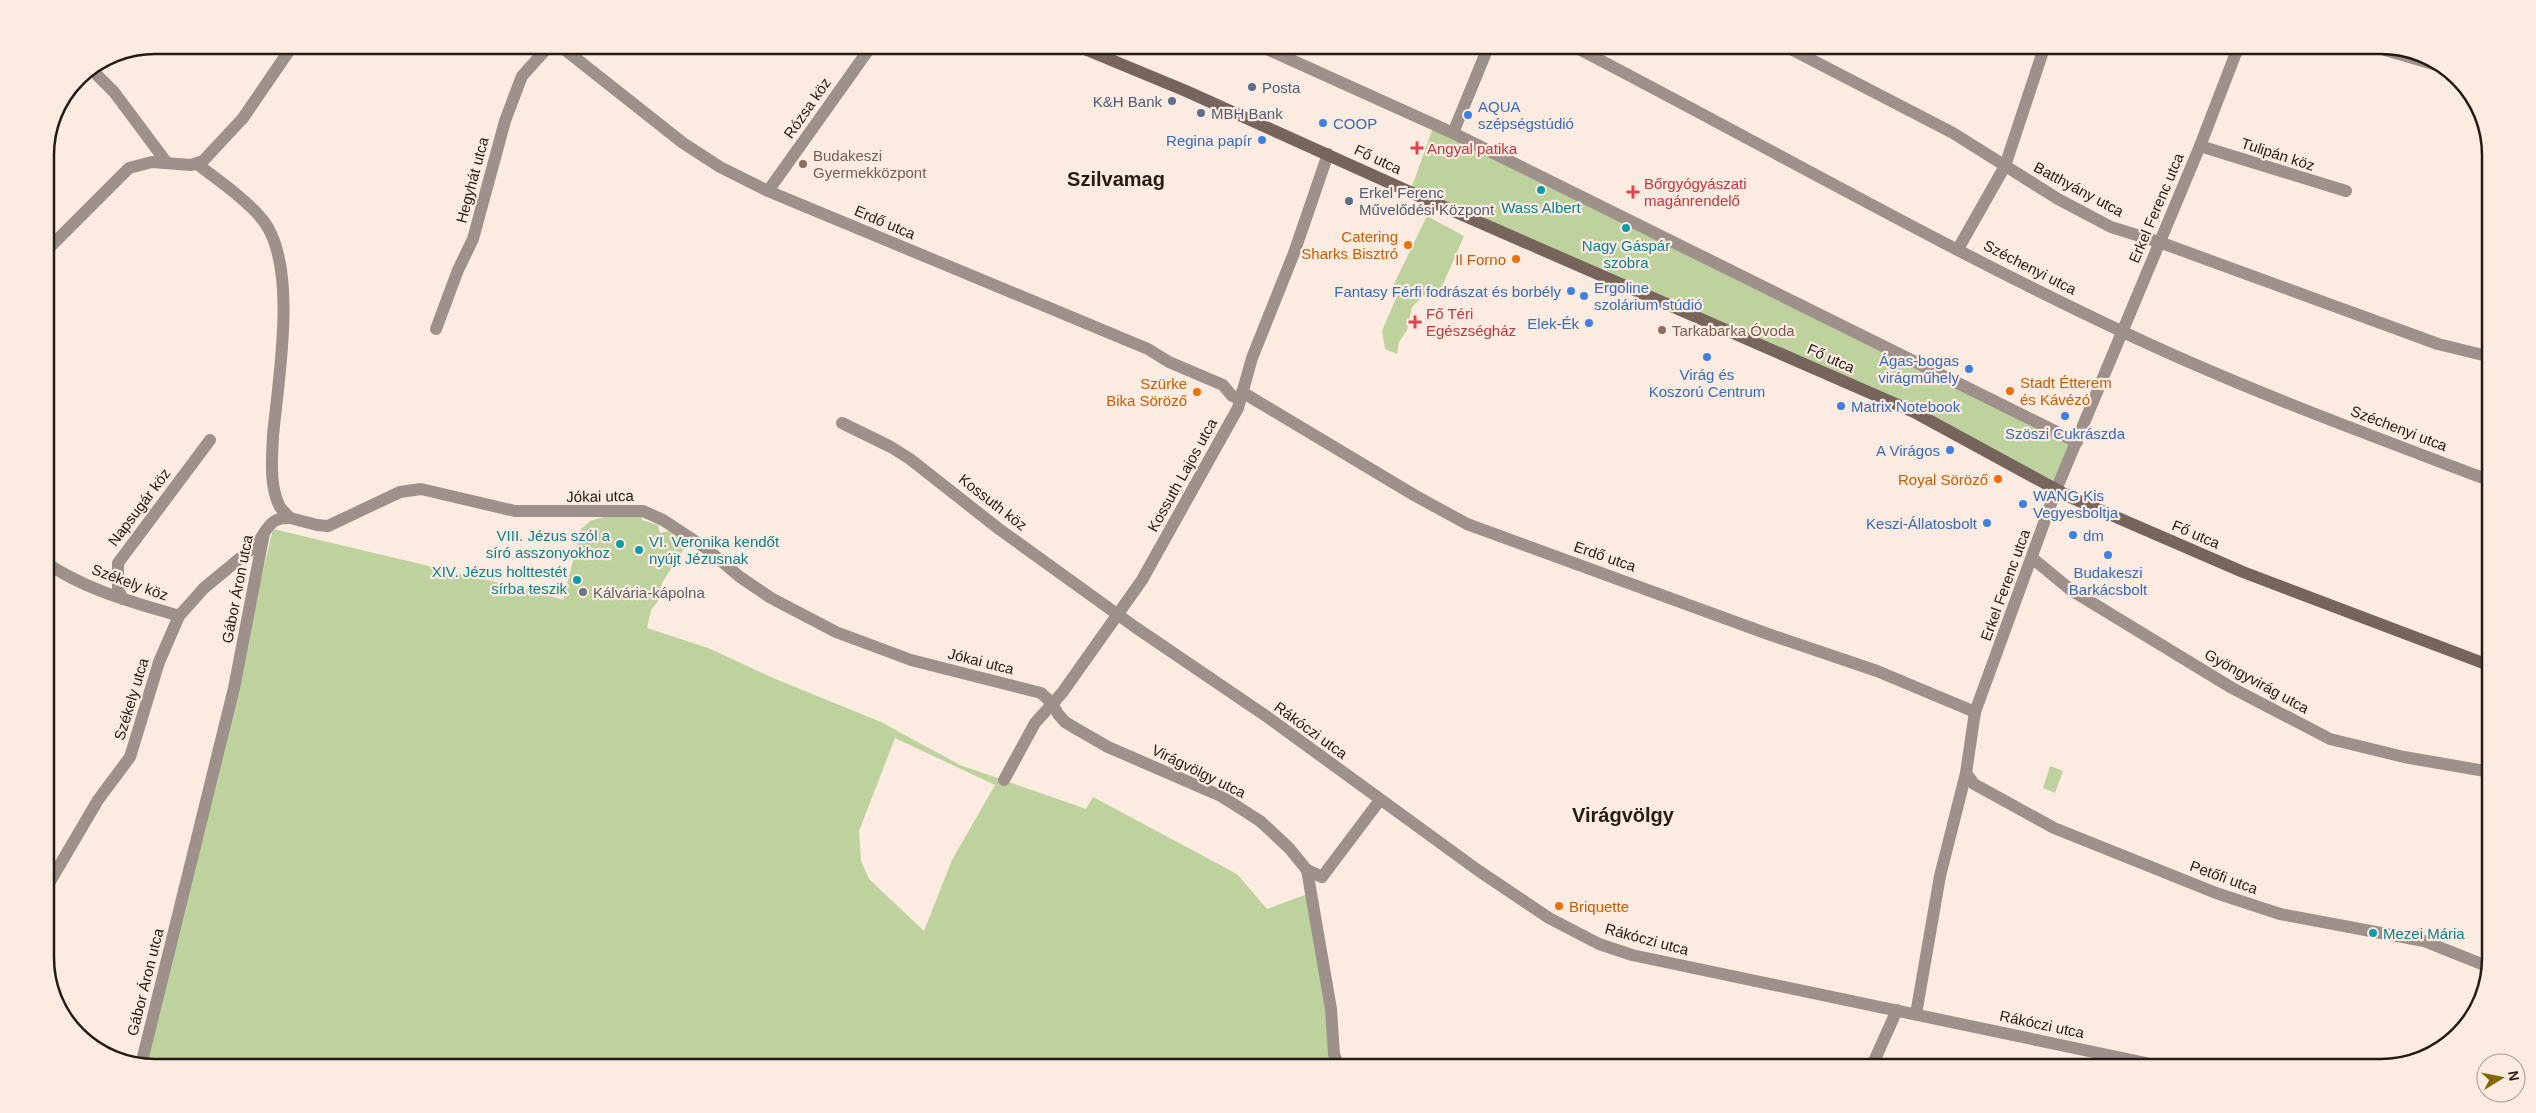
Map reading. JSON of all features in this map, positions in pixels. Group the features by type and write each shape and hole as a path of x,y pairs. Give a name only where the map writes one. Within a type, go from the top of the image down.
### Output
{"main road":[{"name":"Fő utca","path":"1096,54 1914,412 2056,490 2243,572 2482,663"}],"street":[{"path":"197,164 208,156 243,118 286,54"},
{"name":"Hegyhát utca","path":"436,329 458,270 473,239 502,129 522,76 542,54"},
{"name":"Erdő utca","path":"570,54 683,142 720,167 768,191 1148,349 1169,362 1223,385 1232,396 1243,391 1414,495 1467,524 1768,634 1877,671 1975,712"},
{"name":"Rózsa köz","path":"768,191 866,54"},
{"path":"1278,54 1453,133 2077,442"},
{"path":"1453,133 1485,54"},
{"name":"Széchenyi utca","path":"1588,54 1958,249 2121,332 2230,379 2482,477"},
{"name":"Batthyány utca","path":"1800,54 1953,133 2058,199 2111,227 2160,242 2438,344 2482,355"},
{"path":"1958,249 2005,166 2042,54"},
{"name":"Erkel Ferenc utca","path":"1916,1014 1940,876 1966,773 1975,712 2056,490 2200,146 2236,54"},
{"path":"95,73 114,92 167,163"},
{"name":"Tulipán köz","path":"2200,146 2346,191"},
{"name":"Kossuth Lajos utca","path":"1004,780 1035,723 1062,693 1119,614 1160,550 1238,408 1252,358 1294,253 1328,154"},
{"path":"54,243 129,168 152,162 197,164 254,211 265,223 271,235 281,268 283,316 271,463 276,495 280,507 290,518"},
{"path":"1223,385 1235,380 1243,391"},
{"name":"Kossuth köz","path":"842,424 891,447 910,459 999,529 1119,614"},
{"name":"Napsugár köz","path":"123,599 118,590 118,563 210,440"},
{"name":"Jókai utca","path":"290,518 328,526 400,492 421,490 515,511 643,511 663,520 707,549 740,577 771,598 836,632 911,660 1041,693 1052,703"},
{"name":"Gábor Áron utca","path":"143,1058 234,688 264,534 270,524 280,518 290,518"},
{"name":"Székely utca","path":"54,875 98,800 130,757 159,662 179,616 204,588 255,546 264,534"},
{"name":"Gyöngyvirág utca","path":"2032,558 2071,590 2232,688 2330,739 2404,757 2482,770"},
{"name":"Székely köz","path":"54,567 75,579 123,599 179,616"},
{"name":"Rákóczi utca","path":"1119,614 1266,716 1380,800 1549,918 1599,944 1632,955 2128,1059"},
{"name":"Virágvölgy utca","path":"1052,703 1065,722 1100,743 1221,796 1260,821 1289,848 1307,870 1331,1009 1336,1059"},
{"name":"Petőfi utca","path":"1966,773 1974,784 2054,828 2216,893 2280,914 2424,941 2482,964"},
{"path":"1307,870 1322,876 1380,800"},
{"path":"1874,1059 1897,1010"}],"green space":[{"path":"1434,125 2077,442 2056,490 1914,412 1410,192"},
{"path":"1427,216 1464,236 1437,298 1428,292 1412,307 1407,330 1399,342 1397,354 1385,349 1382,331 1397,296 1390,292"},
{"path":"607,516 642,516 642,520 658,525 660,533 669,531 687,544 662,583 659,600 651,610 647,628 708,648 773,678 881,722 960,765 1086,809 1093,797 1237,874 1267,909 1310,893 1338,1059 147,1058 273,529 534,591 563,600 581,529 590,521","holes":["895,738 995,785 952,860 924,931 869,879 861,861 859,831"]},
{"path":"2050,766 2063,771 2055,793 2043,788"}],"place":[{"name":"Posta","path":"1252,87"},
{"name":"K&H Bank","path":"1172,101"},
{"name":"MBH Bank","path":"1201,113"},
{"name":"AQUA szépségstúdió","path":"1468,115"},
{"name":"COOP","path":"1323,123"},
{"name":"Regina papír","path":"1262,140"},
{"name":"Angyal patika","path":"1417,148"},
{"name":"Budakeszi Gyermekközpont","path":"803,164"},
{"name":"Wass Albert","path":"1541,190"},
{"name":"Bőrgyógyászati magánrendelő","path":"1633,192"},
{"name":"Erkel Ferenc Művelődési Központ","path":"1349,201"},
{"name":"Nagy Gáspár szobra","path":"1626,228"},
{"name":"Catering Sharks Bisztró","path":"1408,245"},
{"name":"Il Forno","path":"1516,259"},
{"name":"Fantasy Férfi fodrászat és borbély","path":"1571,291"},
{"name":"Ergoline szolárium stúdió","path":"1584,296"},
{"name":"Fő Téri Egészségház","path":"1415,322"},
{"name":"Elek-Ék","path":"1589,323"},
{"name":"Tarkabarka Óvoda","path":"1662,330"},
{"name":"Virág és Koszorú Centrum","path":"1707,357"},
{"name":"Ágas-bogas virágműhely","path":"1969,369"},
{"name":"Stadt Étterem és Kávézó","path":"2010,391"},
{"name":"Szürke Bika Söröző","path":"1197,392"},
{"name":"Matrix Notebook","path":"1841,406"},
{"name":"Szöszi Cukrászda","path":"2065,416"},
{"name":"A Virágos","path":"1950,450"},
{"name":"Royal Söröző","path":"1998,479"},
{"name":"WANG Kis Vegyesboltja","path":"2023,504"},
{"name":"Keszi-Állatosbolt","path":"1987,523"},
{"name":"dm","path":"2073,535"},
{"name":"VIII. Jézus szól a síró asszonyokhoz","path":"620,544"},
{"name":"VI. Veronika kendőt nyújt Jézusnak","path":"639,550"},
{"name":"Budakeszi Barkácsbolt","path":"2108,555"},
{"name":"XIV. Jézus holttestét sírba teszik","path":"577,580"},
{"name":"Kálvária-kápolna","path":"583,592"},
{"name":"Briquette","path":"1559,906"},
{"name":"Mezei Mária","path":"2373,933"}],"district":[{"name":"Szilvamag","path":"1116,179"},
{"name":"Virágvölgy","path":"1623,815"}]}
